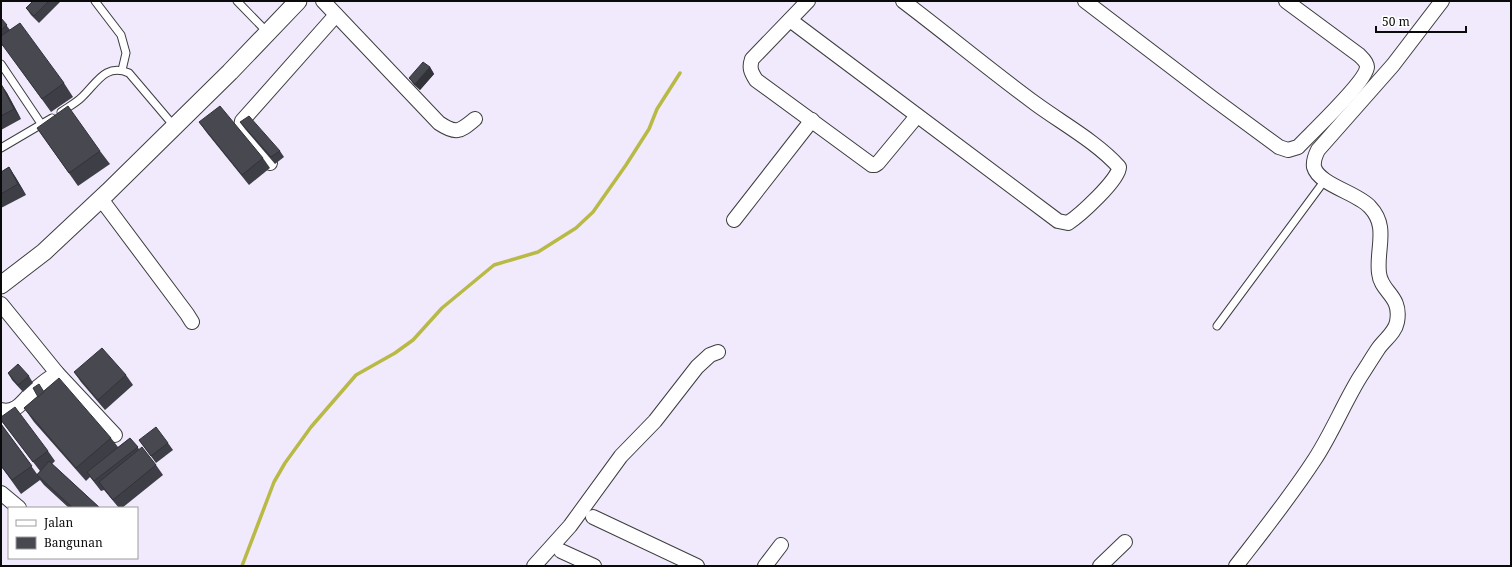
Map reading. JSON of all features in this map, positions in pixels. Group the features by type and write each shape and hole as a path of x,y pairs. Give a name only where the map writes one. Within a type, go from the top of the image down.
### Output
{"street":[{"path":"1,285 44,252 101,199 230,72 298,1"},
{"path":"323,1 439,123 446,128 456,131 462,130 475,119"},
{"path":"808,1 756,54 750,64 751,72 756,80 812,120 870,165 875,165 917,116"},
{"path":"790,20 1062,223 1068,223 1090,206 1116,176 1119,167 1114,161 1036,104 903,1"},
{"path":"1085,1 1279,147 1288,150 1298,147 1356,86 1366,74 1367,67 1365,61 1359,55 1286,1"},
{"path":"1236,566 1297,486 1316,457 1359,378 1379,348 1394,331 1398,312 1396,301 1379,275 1378,259 1381,234 1378,216 1363,201 1325,180 1318,174 1314,168 1314,159 1318,150 1394,65 1442,1"},
{"path":"270,163 243,130 241,126 242,121 336,15"},
{"path":"734,220 812,120"},
{"path":"101,199 192,322"},
{"path":"1,304 57,373 115,435"},
{"path":"534,566 570,526 622,456 655,421 697,367 710,354 718,352"},
{"path":"1,410 7,412 15,409 44,381 57,373"},
{"path":"2,497 17,507"},
{"path":"593,517 697,566"},
{"path":"1100,566 1126,542"},
{"path":"766,566 781,545"},
{"path":"561,551 594,566"}],"lane":[{"path":"95,1 121,35 126,53 122,70"},
{"path":"237,1 268,33"},
{"path":"1,64 42,125"},
{"path":"1,148 42,125 81,98 100,78 115,69 129,73 174,126"},
{"path":"1217,326 1325,180"}],"building":[{"path":"33,1 49,1 34,16 26,8"},
{"path":"1,18 7,25 1,30"},
{"path":"20,23 64,83 42,99 1,43 1,36"},
{"path":"423,62 430,67 415,84 409,78"},
{"path":"1,84 14,109 1,116"},
{"path":"68,106 100,151 69,173 37,128"},
{"path":"220,106 263,158 242,175 199,122"},
{"path":"249,116 280,151 271,157 240,122"},
{"path":"9,167 18,184 1,194 1,172"},
{"path":"102,348 126,375 98,400 74,372"},
{"path":"18,364 29,376 18,385 8,373"},
{"path":"59,378 111,438 76,468 24,408"},
{"path":"39,384 44,392 38,397 33,388"},
{"path":"15,407 48,451 33,462 1,420 1,417"},
{"path":"1,424 32,466 12,480 1,466"},
{"path":"156,427 168,443 151,456 139,440"},
{"path":"130,438 138,447 94,481 87,472"},
{"path":"142,447 156,465 113,500 99,482"},
{"path":"49,461 99,507 72,507 37,475"}],"waterway":[{"path":"242,566 274,482 285,463 311,427 356,375 395,353 413,340 442,308 494,265 538,252 576,228 593,212 626,165 649,129 657,109 680,73"}]}
